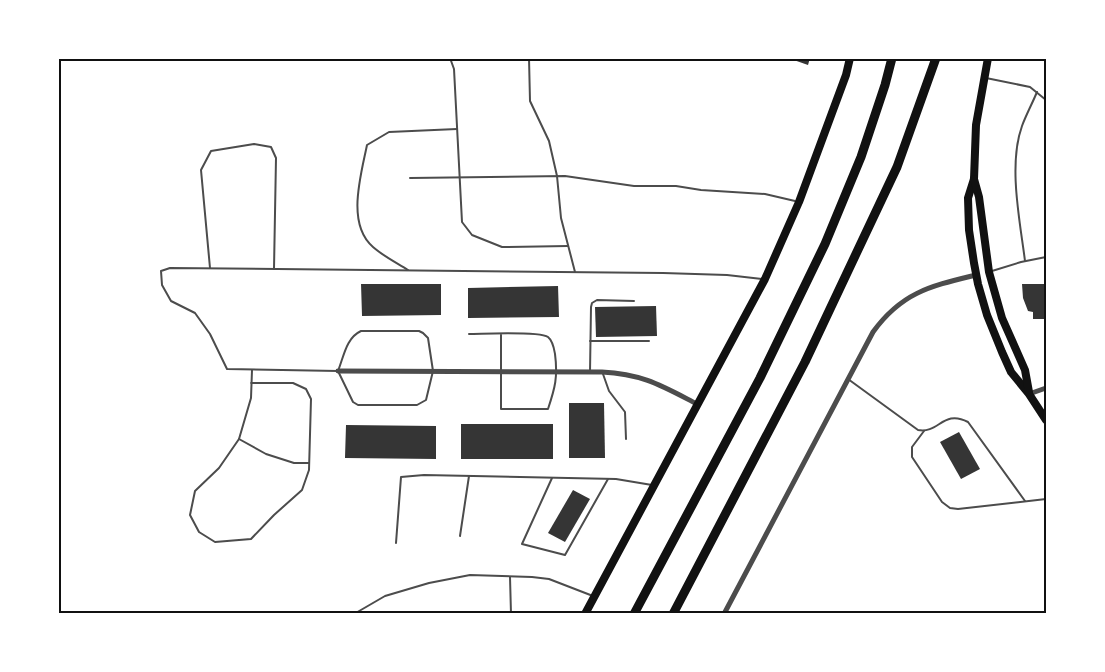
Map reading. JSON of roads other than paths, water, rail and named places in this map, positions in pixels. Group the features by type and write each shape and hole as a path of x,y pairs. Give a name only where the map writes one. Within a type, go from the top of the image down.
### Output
{"highway":[{"path":"634,614 760,378 825,244 861,157 892,58"},
{"path":"673,614 805,362 882,200 897,167 936,58"}],"main road":[{"path":"988,58 976,125 974,179 968,198 976,275 987,315 1011,372 1047,420"},
{"path":"585,614 765,279 799,202 850,59"},
{"path":"974,179 979,196 989,272 1002,318 1024,370 1029,394"}],"street":[{"path":"724,614 882,319 905,299 918,292 976,275"},
{"path":"338,371 620,373 639,376 657,383 697,404"},
{"path":"1029,394 1047,388"}],"lane":[{"path":"450,58 454,69 462,222 472,235 502,247 568,246"},
{"path":"529,58 530,101 549,141 561,218 575,272"},
{"path":"840,58 850,59"},
{"path":"984,77 1030,87 1047,100"},
{"path":"1025,261 1015,159 1021,127 1037,92"},
{"path":"408,270 372,247 360,229 357,194 368,145 389,132 457,129"},
{"path":"210,268 201,170 211,151 254,144 271,147 276,158 274,269"},
{"path":"410,178 556,176 634,186 676,186 765,195 799,202"},
{"path":"989,272 1047,257"},
{"path":"338,371 227,369 210,334 195,313 171,301 162,285 161,271 170,268 210,268 575,272 717,275 765,279"},
{"path":"590,372 592,303 597,300 634,301"},
{"path":"361,331 419,331 428,338 433,371 426,400 417,405 358,405 352,402 338,371 350,340 361,331"},
{"path":"469,334 501,334 536,334 550,339 557,371 555,389 548,409 501,409 501,334"},
{"path":"590,340 649,341"},
{"path":"251,383 293,383 306,389 311,399 309,470 302,490 251,539 215,542 199,532 190,515 195,491 219,468 239,439 251,398 251,383 252,370"},
{"path":"602,372 609,391 625,412 626,439"},
{"path":"848,379 918,430 933,428 950,418 968,422 1025,501"},
{"path":"924,431 912,447 912,457 942,502 950,508 1047,499"},
{"path":"239,439 266,454 294,463 309,462"},
{"path":"396,543 401,477 424,475 608,479 653,485"},
{"path":"460,536 469,476"},
{"path":"552,478 522,544 565,555 608,479"},
{"path":"354,614 385,596 429,583 470,575 549,579 595,597"},
{"path":"510,576 511,614"}]}
